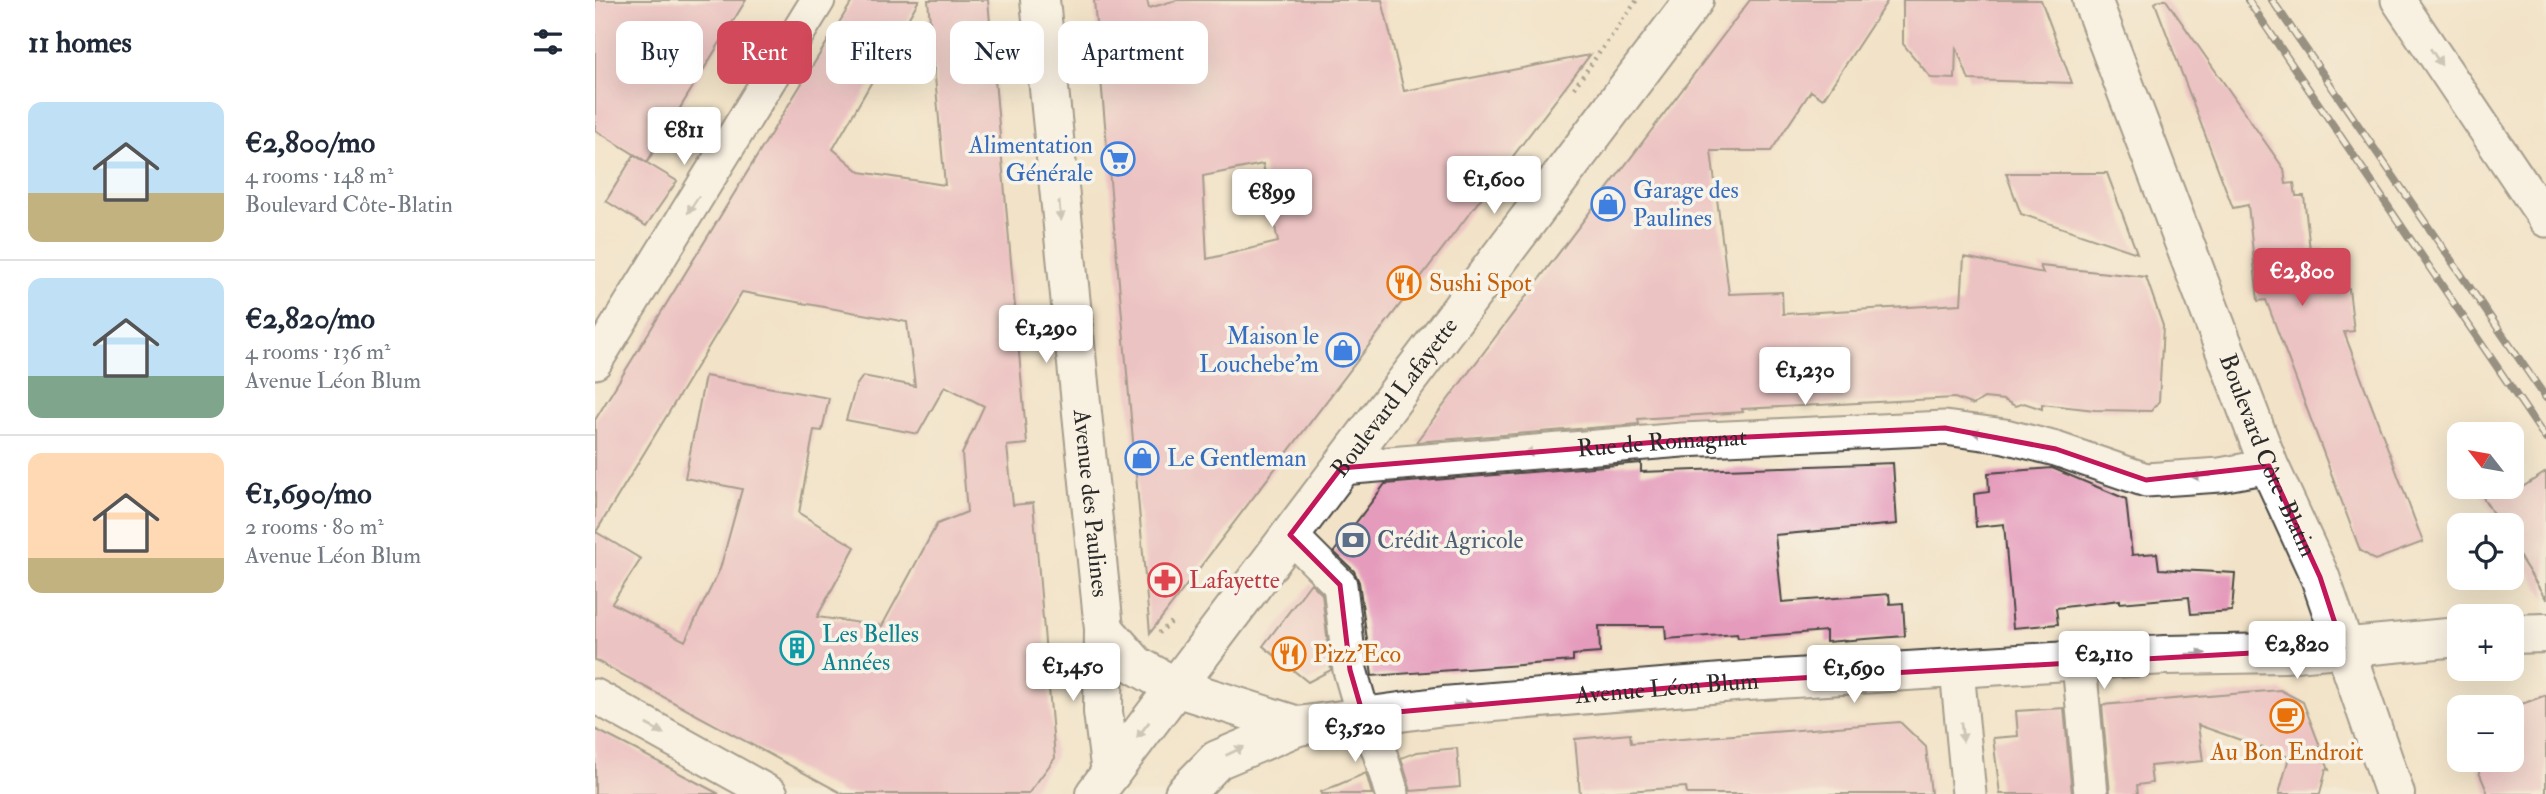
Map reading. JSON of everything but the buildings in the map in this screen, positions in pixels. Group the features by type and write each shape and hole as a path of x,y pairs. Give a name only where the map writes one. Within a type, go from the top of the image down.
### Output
{"main road":[{"name":"Avenue des Paulines","path":"1040,0 1104,629 1103,783"},
{"name":"Boulevard Lafayette","path":"1103,783 1693,0"},
{"name":"Boulevard Côte-Blatin","path":"2092,0 2269,466 2321,578 2395,794"},
{"name":"Avenue des Paulines","path":"1104,629 1136,665 1175,687"},
{"path":"2524,634 2546,633"},
{"name":"Avenue Léon Blum","path":"1175,687 1298,726 1444,706 1747,681 2079,663 2165,655 2284,653 2447,638"},
{"path":"1184,794 1217,760 1298,726"}],"street":[{"path":"595,362 818,0"},
{"path":"2398,0 2546,220"},
{"name":"Rue de Romagnat","path":"1341,468 1682,440 1945,428 2005,436 2056,449 2146,480 2220,475 2269,466"},
{"path":"1290,535 1340,584 1350,670 1363,715 1379,750 1392,794"},
{"path":"2079,663 2091,794"},
{"path":"1957,670 1969,794"},
{"path":"595,696 771,794"}],"highlighted area":[{"path":"1945,428 2056,449 2146,480 2269,466 2320,577 2343,648 1747,681 1363,715 1350,670 1340,585 1290,535 1341,468 1682,440"}],"railway":[{"path":"2248,0 2546,439"},
{"path":"2272,0 2546,398"}],"place":[{"name":"Alimentation Générale","path":"1118,159"},
{"name":"Garage des Paulines","path":"1608,204"},
{"name":"Sushi Spot","path":"1404,283"},
{"name":"Maison le Louchebe'm","path":"1343,350"},
{"name":"Le Gentleman","path":"1142,458"},
{"name":"Crédit Agricole","path":"1353,540"},
{"name":"Lafayette","path":"1165,580"},
{"name":"Les Belles Années","path":"797,648"},
{"name":"Pizz'Eco","path":"1289,654"},
{"name":"Au Bon Endroit","path":"2287,716"}]}
